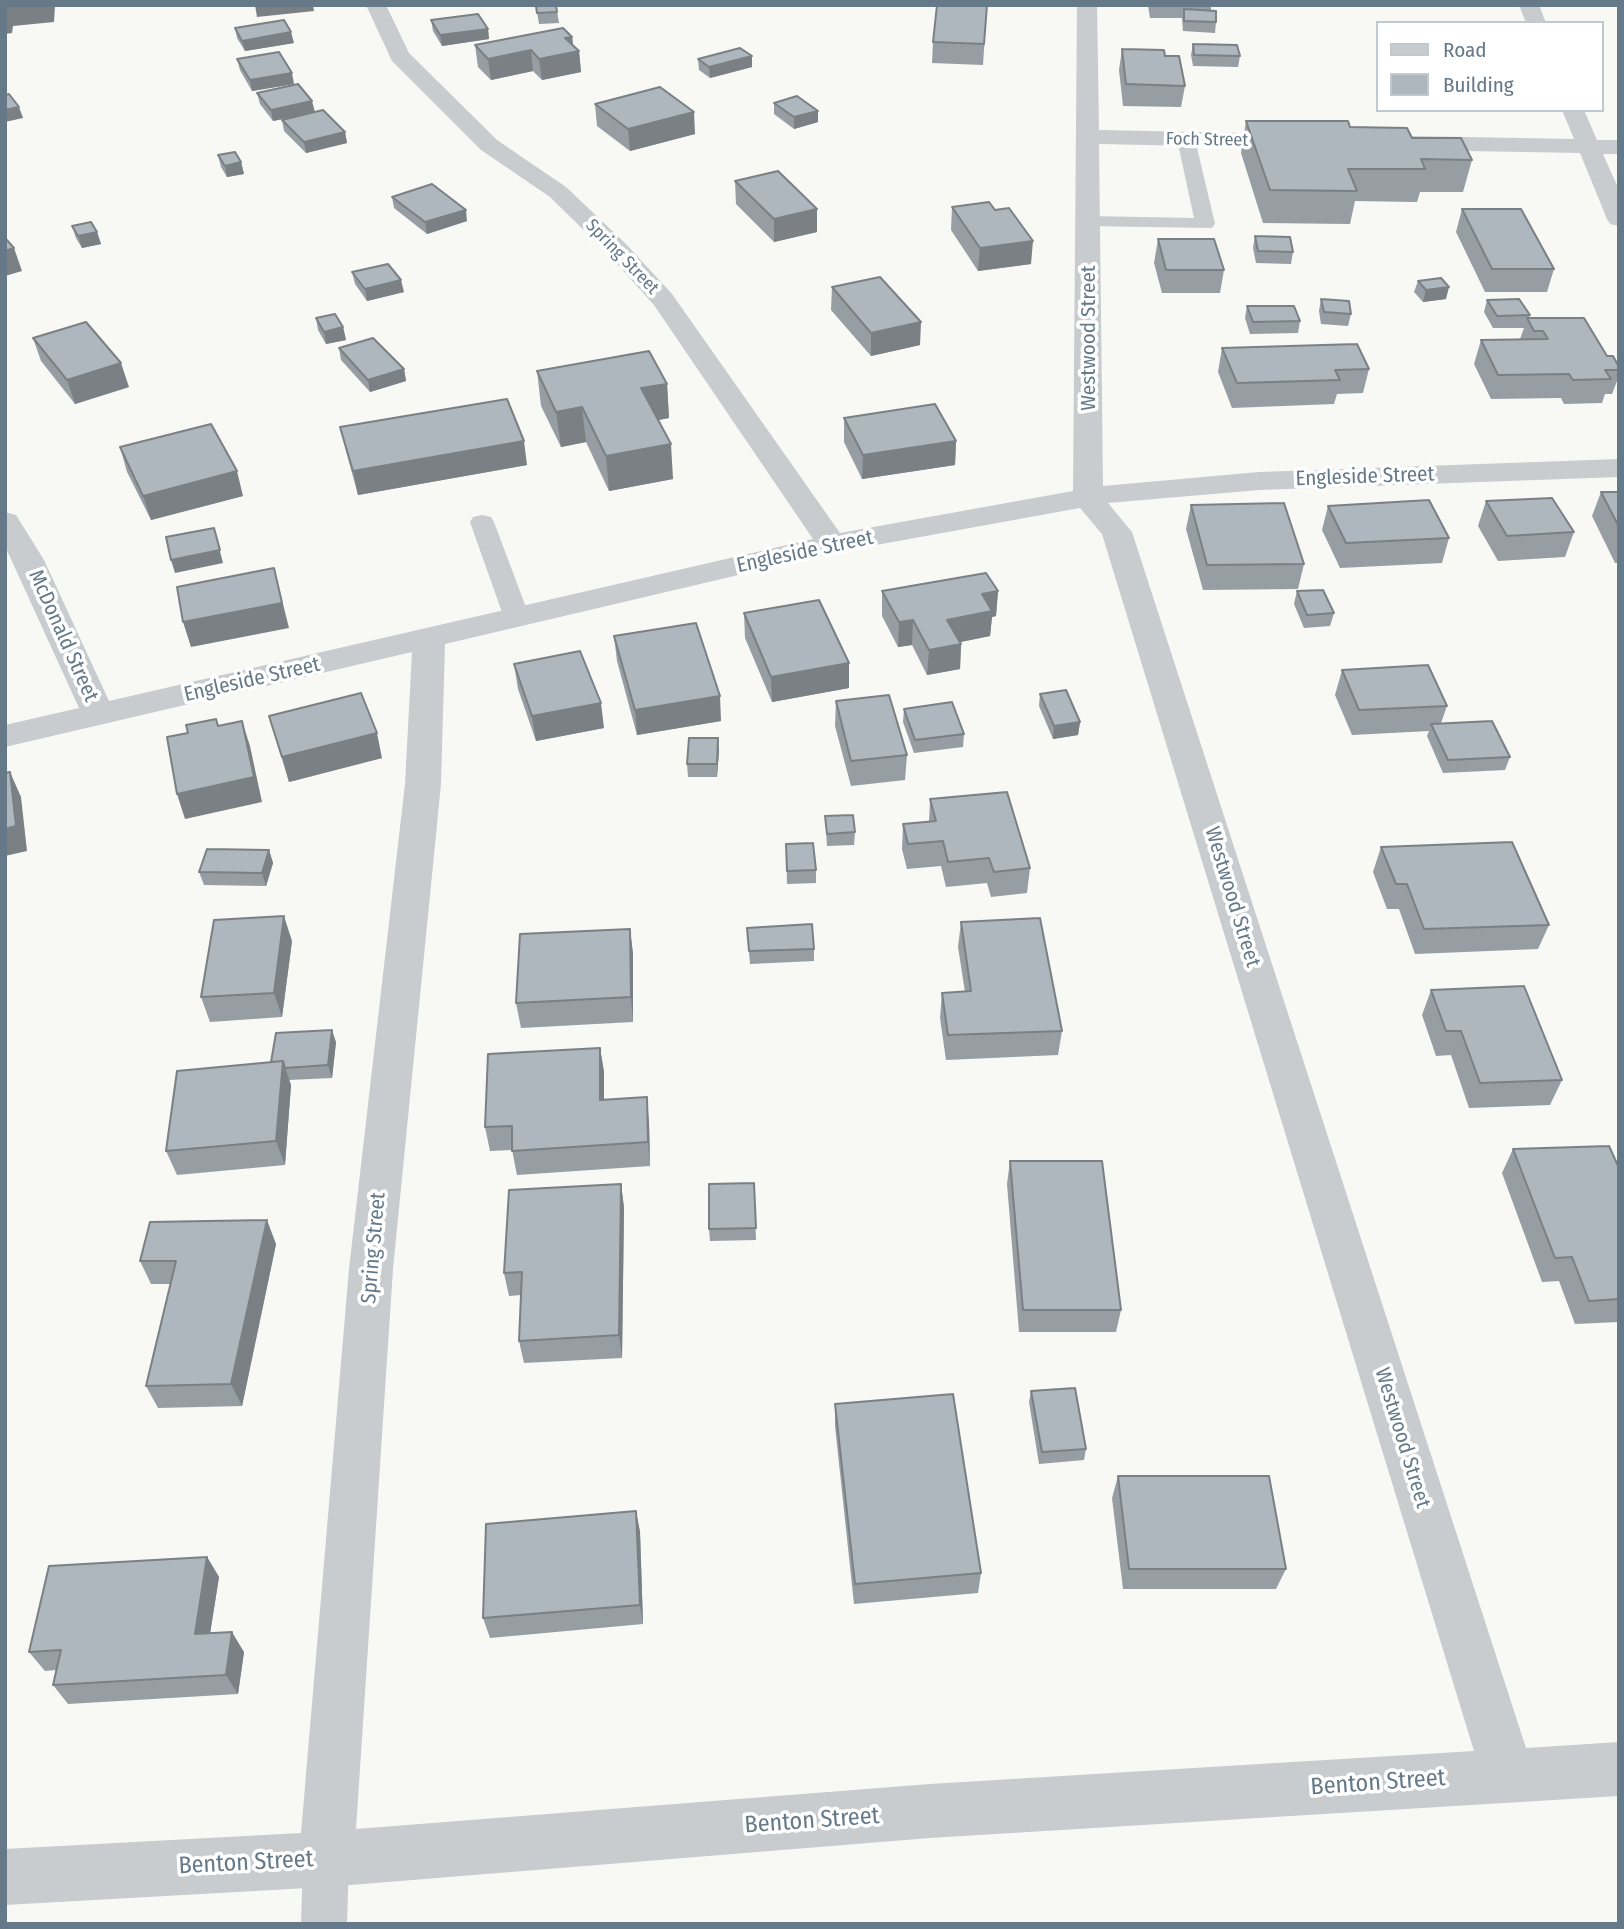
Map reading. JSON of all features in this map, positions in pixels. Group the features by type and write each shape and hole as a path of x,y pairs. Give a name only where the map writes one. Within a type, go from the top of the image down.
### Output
{"street":[{"name":"Spring Street","path":"376,5 400,56 489,145 558,192 617,249 663,300 832,544"},
{"name":"Westwood Street","path":"1087,5 1088,498 1117,532 1508,1775"},
{"path":"1574,112 1619,219"},
{"name":"Foch Street","path":"1088,137 1311,142"},
{"path":"1394,143 1619,147"},
{"name":"Engleside Street","path":"5,736 832,544 1124,491 1259,481 1619,468"},
{"name":"McDonald Street","path":"5,521 29,560 99,716"},
{"name":"Spring Street","path":"326,1859 371,1269 423,784 429,638"},
{"name":"Benton Street","path":"5,1877 326,1859 930,1811 1619,1769"}],"lane":[{"path":"1089,222 1205,224 1186,139"},
{"path":"482,522 517,618"},
{"path":"324,1924 326,1859"}],"building":[{"path":"556,5 557,12 537,13 536,6"},
{"path":"937,5 987,5 984,44 933,42"},
{"path":"1184,9 1216,11 1216,22 1184,21"},
{"path":"478,14 488,29 440,35 431,20"},
{"path":"284,20 291,32 242,41 235,28"},
{"path":"563,28 572,37 565,38 579,51 539,59 531,50 488,59 475,45"},
{"path":"1193,44 1237,45 1240,56 1194,55"},
{"path":"740,48 752,56 709,67 698,59"},
{"path":"1122,49 1164,50 1165,56 1179,56 1185,86 1126,84"},
{"path":"279,52 292,73 250,80 237,59"},
{"path":"298,84 312,101 271,110 257,93"},
{"path":"660,87 694,112 628,129 595,104"},
{"path":"9,94 19,107 5,110 5,95"},
{"path":"797,96 818,111 794,117 774,103"},
{"path":"323,110 345,132 304,142 282,120"},
{"path":"1246,121 1348,121 1350,127 1407,128 1412,138 1461,138 1472,160 1421,159 1425,169 1348,169 1357,191 1270,190"},
{"path":"235,152 241,162 225,166 218,155"},
{"path":"778,171 817,209 774,219 735,181"},
{"path":"432,184 466,210 425,222 392,197"},
{"path":"989,202 995,210 1009,208 1033,241 980,248 952,207"},
{"path":"1462,209 1521,209 1554,269 1492,269"},
{"path":"91,222 97,232 78,236 72,226"},
{"path":"1255,236 1290,237 1293,252 1258,251"},
{"path":"5,238 14,248 5,251"},
{"path":"1158,239 1214,239 1224,270 1166,270"},
{"path":"388,264 401,280 365,289 352,272"},
{"path":"880,277 921,322 871,333 832,287"},
{"path":"1441,278 1449,287 1426,290 1418,281"},
{"path":"1321,299 1349,301 1351,314 1324,312"},
{"path":"1519,299 1530,315 1497,316 1487,300"},
{"path":"1247,306 1294,306 1300,321 1253,322"},
{"path":"335,314 343,327 324,332 316,318"},
{"path":"1527,318 1584,318 1607,356 1613,356 1619,370 1605,370 1611,379 1573,380 1569,374 1498,375 1481,340 1548,339 1543,331 1534,331"},
{"path":"86,322 121,363 67,380 33,338"},
{"path":"373,338 404,369 368,380 339,348"},
{"path":"1357,344 1369,369 1335,370 1340,380 1237,383 1222,348"},
{"path":"649,351 667,384 641,388 671,444 606,456 582,407 556,412 537,371"},
{"path":"507,399 524,441 353,471 340,427"},
{"path":"935,404 956,441 863,455 844,418"},
{"path":"211,424 237,471 143,496 120,447"},
{"path":"1601,492 1619,492 1619,527"},
{"path":"1552,498 1574,532 1507,536 1486,501"},
{"path":"1429,500 1449,538 1346,543 1328,506"},
{"path":"1284,503 1304,564 1207,565 1191,505"},
{"path":"214,528 220,550 171,560 166,537"},
{"path":"274,568 282,603 183,622 177,587"},
{"path":"986,573 998,591 982,594 992,611 947,620 961,644 929,650 913,620 899,622 882,591"},
{"path":"1323,590 1334,613 1307,615 1297,591"},
{"path":"819,600 849,663 771,677 744,613"},
{"path":"696,623 720,696 635,710 614,636"},
{"path":"580,651 601,703 532,716 514,664"},
{"path":"1428,665 1447,706 1359,710 1342,670"},
{"path":"1066,690 1080,722 1054,726 1040,694"},
{"path":"361,693 377,733 282,757 269,716"},
{"path":"889,695 907,755 851,761 836,701"},
{"path":"952,702 964,734 915,740 904,709"},
{"path":"216,719 218,726 242,721 254,777 177,794 167,737 188,733 186,725"},
{"path":"1492,721 1510,757 1448,760 1431,724"},
{"path":"689,738 718,738 717,764 687,764"},
{"path":"10,772 16,826 5,829 5,773"},
{"path":"1007,792 1030,868 994,872 989,858 948,862 943,841 908,844 903,824 936,821 930,799"},
{"path":"853,815 855,832 827,834 825,816"},
{"path":"1512,842 1549,925 1424,929 1407,884 1396,884 1381,847"},
{"path":"813,843 816,870 787,871 786,844"},
{"path":"207,849 269,850 262,873 199,872"},
{"path":"284,916 274,993 201,997 214,920"},
{"path":"1040,918 1062,1031 948,1035 942,993 971,991 961,922"},
{"path":"812,924 814,949 749,951 747,928"},
{"path":"630,929 631,997 516,1003 520,934"},
{"path":"1524,986 1562,1080 1480,1083 1461,1031 1446,1031 1431,990"},
{"path":"332,1030 328,1065 285,1068 283,1061 271,1062 276,1033"},
{"path":"600,1048 600,1100 647,1097 648,1142 512,1151 512,1126 485,1127 488,1054"},
{"path":"283,1061 276,1141 166,1151 177,1071"},
{"path":"1609,1146 1619,1168 1619,1299 1589,1301 1572,1257 1555,1258 1513,1149"},
{"path":"1010,1161 1102,1161 1121,1310 1023,1310"},
{"path":"754,1183 756,1228 709,1229 709,1184"},
{"path":"621,1184 619,1335 519,1341 522,1272 504,1273 509,1190"},
{"path":"267,1220 231,1384 146,1386 176,1261 140,1261 150,1222"},
{"path":"1075,1388 1086,1449 1042,1452 1031,1391"},
{"path":"953,1394 981,1573 855,1584 835,1404"},
{"path":"1118,1476 1269,1476 1286,1569 1129,1569"},
{"path":"636,1511 640,1605 483,1618 486,1524"},
{"path":"207,1557 195,1634 232,1632 226,1675 53,1685 61,1650 29,1652 49,1566"}]}
